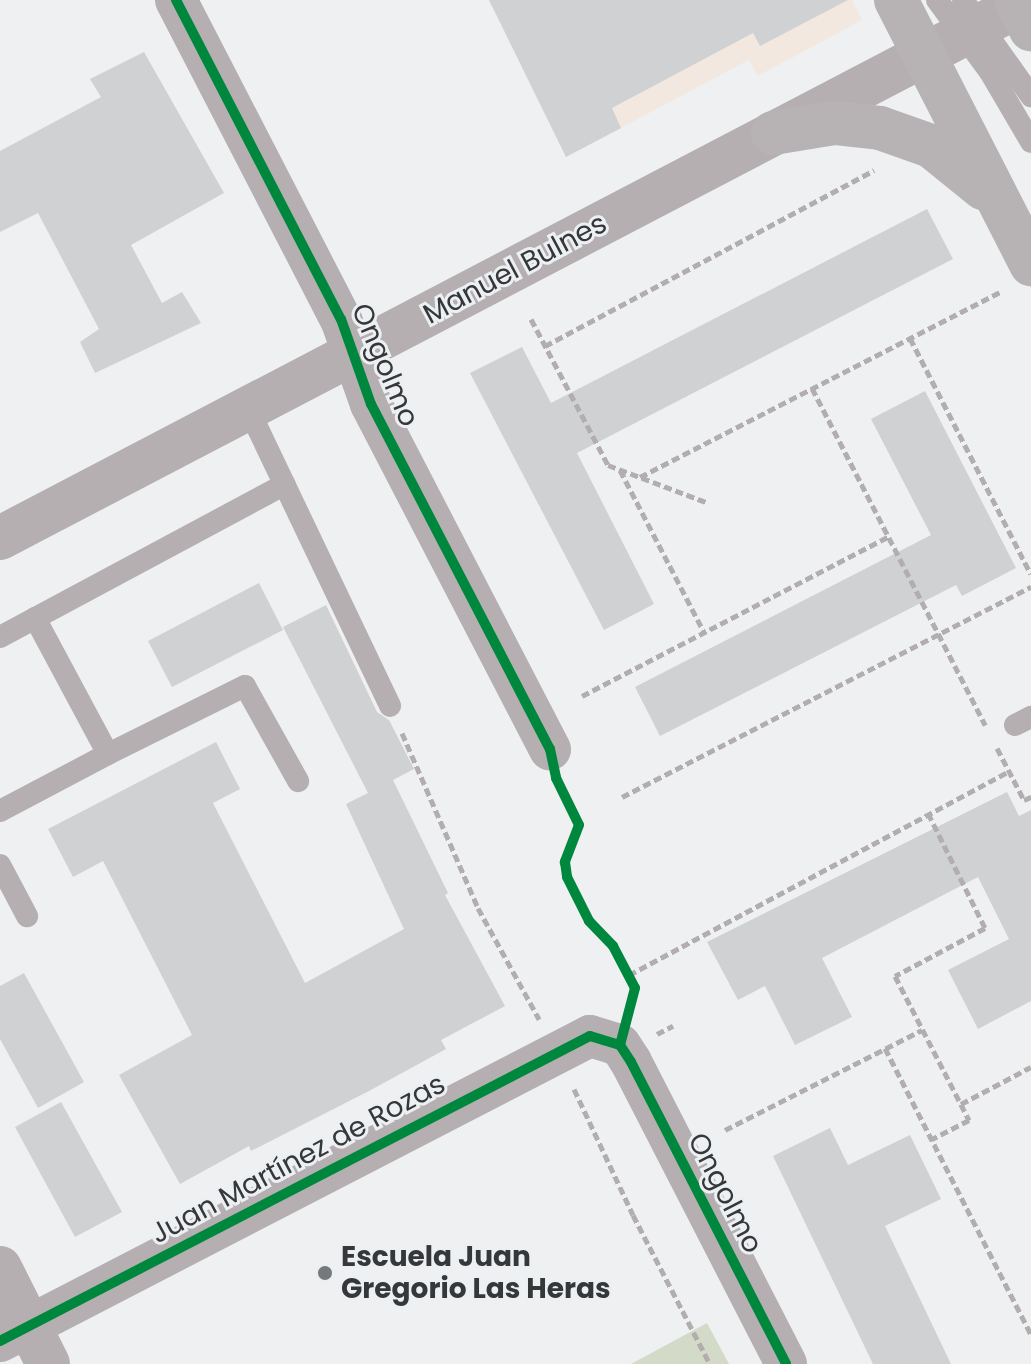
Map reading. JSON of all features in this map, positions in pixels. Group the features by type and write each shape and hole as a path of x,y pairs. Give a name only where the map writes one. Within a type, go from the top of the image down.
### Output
{"main road":[{"path":"896,0 1001,208 1020,276"},
{"name":"Manuel Bulnes","path":"0,538 1000,14"},
{"path":"773,133 834,123 859,124 907,135 948,157 976,180 1001,208"},
{"path":"0,1268 14,1333 48,1364"}],"street":[{"name":"Ongolmo","path":"176,0 341,319 371,404 550,749"},
{"name":"Juan Martínez de Rozas","path":"14,1333 579,1039 601,1037 620,1045"},
{"name":"Ongolmo","path":"620,1045 786,1364"}],"lane":[{"path":"937,0 1000,14"},
{"path":"1000,14 1031,96"},
{"path":"1000,14 996,81 1031,142"},
{"path":"248,408 390,706"},
{"path":"0,637 285,484"},
{"path":"35,618 108,754"},
{"path":"0,811 245,686 298,781"},
{"path":"0,865 27,916"}],"path":[{"path":"545,346 884,164"},
{"path":"640,477 910,338 1020,276"},
{"path":"531,319 608,465 706,502"},
{"path":"910,338 1031,574"},
{"path":"812,388 987,730"},
{"path":"619,469 704,632"},
{"path":"582,696 888,537"},
{"path":"622,797 1031,587"},
{"path":"994,744 1024,800 1031,797"},
{"path":"620,1045 635,988 626,970 1009,771"},
{"path":"928,813 985,928 895,976 969,1120 932,1139"},
{"path":"725,1130 922,1030"},
{"path":"885,1048 1031,1335"},
{"path":"961,1104 1031,1067"}],"shaded area":[{"path":"489,0 852,0 862,20 758,76 749,60 566,157"}],"green space":[{"path":"707,1323 729,1364 631,1364"}],"building":[{"path":"489,0 848,0 760,46 753,33 612,108 621,128 566,157"},
{"path":"144,52 224,193 131,245 162,303 182,292 201,323 95,373 80,342 99,329 38,213 0,232 0,151 101,97 90,79"},
{"path":"927,209 953,259 577,453 654,604 604,630 470,373 522,347 551,403"},
{"path":"925,391 1016,568 962,596 956,585 660,736 635,687 931,535 871,419"},
{"path":"259,583 283,630 172,687 148,641"},
{"path":"326,605 377,712 389,720 414,769 393,780 448,893 445,895 505,1006 441,1040 446,1049 251,1151 249,1146 180,1184 119,1075 192,1035 103,861 73,877 48,829 216,742 240,789 213,803 305,983 404,929 346,804 368,793 283,627"},
{"path":"1007,792 1019,816 1031,810 1031,1001 978,1029 948,970 1009,939 978,877 822,958 852,1017 795,1045 765,986 738,1000 707,942"},
{"path":"24,973 84,1082 38,1108 0,1039 0,986"},
{"path":"61,1102 122,1212 75,1237 15,1127"},
{"path":"830,1128 848,1165 910,1135 941,1199 885,1226 951,1364 873,1364 773,1156"}],"cycle path":[{"path":"176,0 341,319 371,404 550,749 556,778 579,825 565,862 567,877 589,921 613,946 635,988 620,1045"},
{"path":"0,1341 590,1036 620,1045 631,1062 786,1364"}],"place":[{"name":"Escuela Juan Gregorio Las Heras","path":"325,1273"}]}
